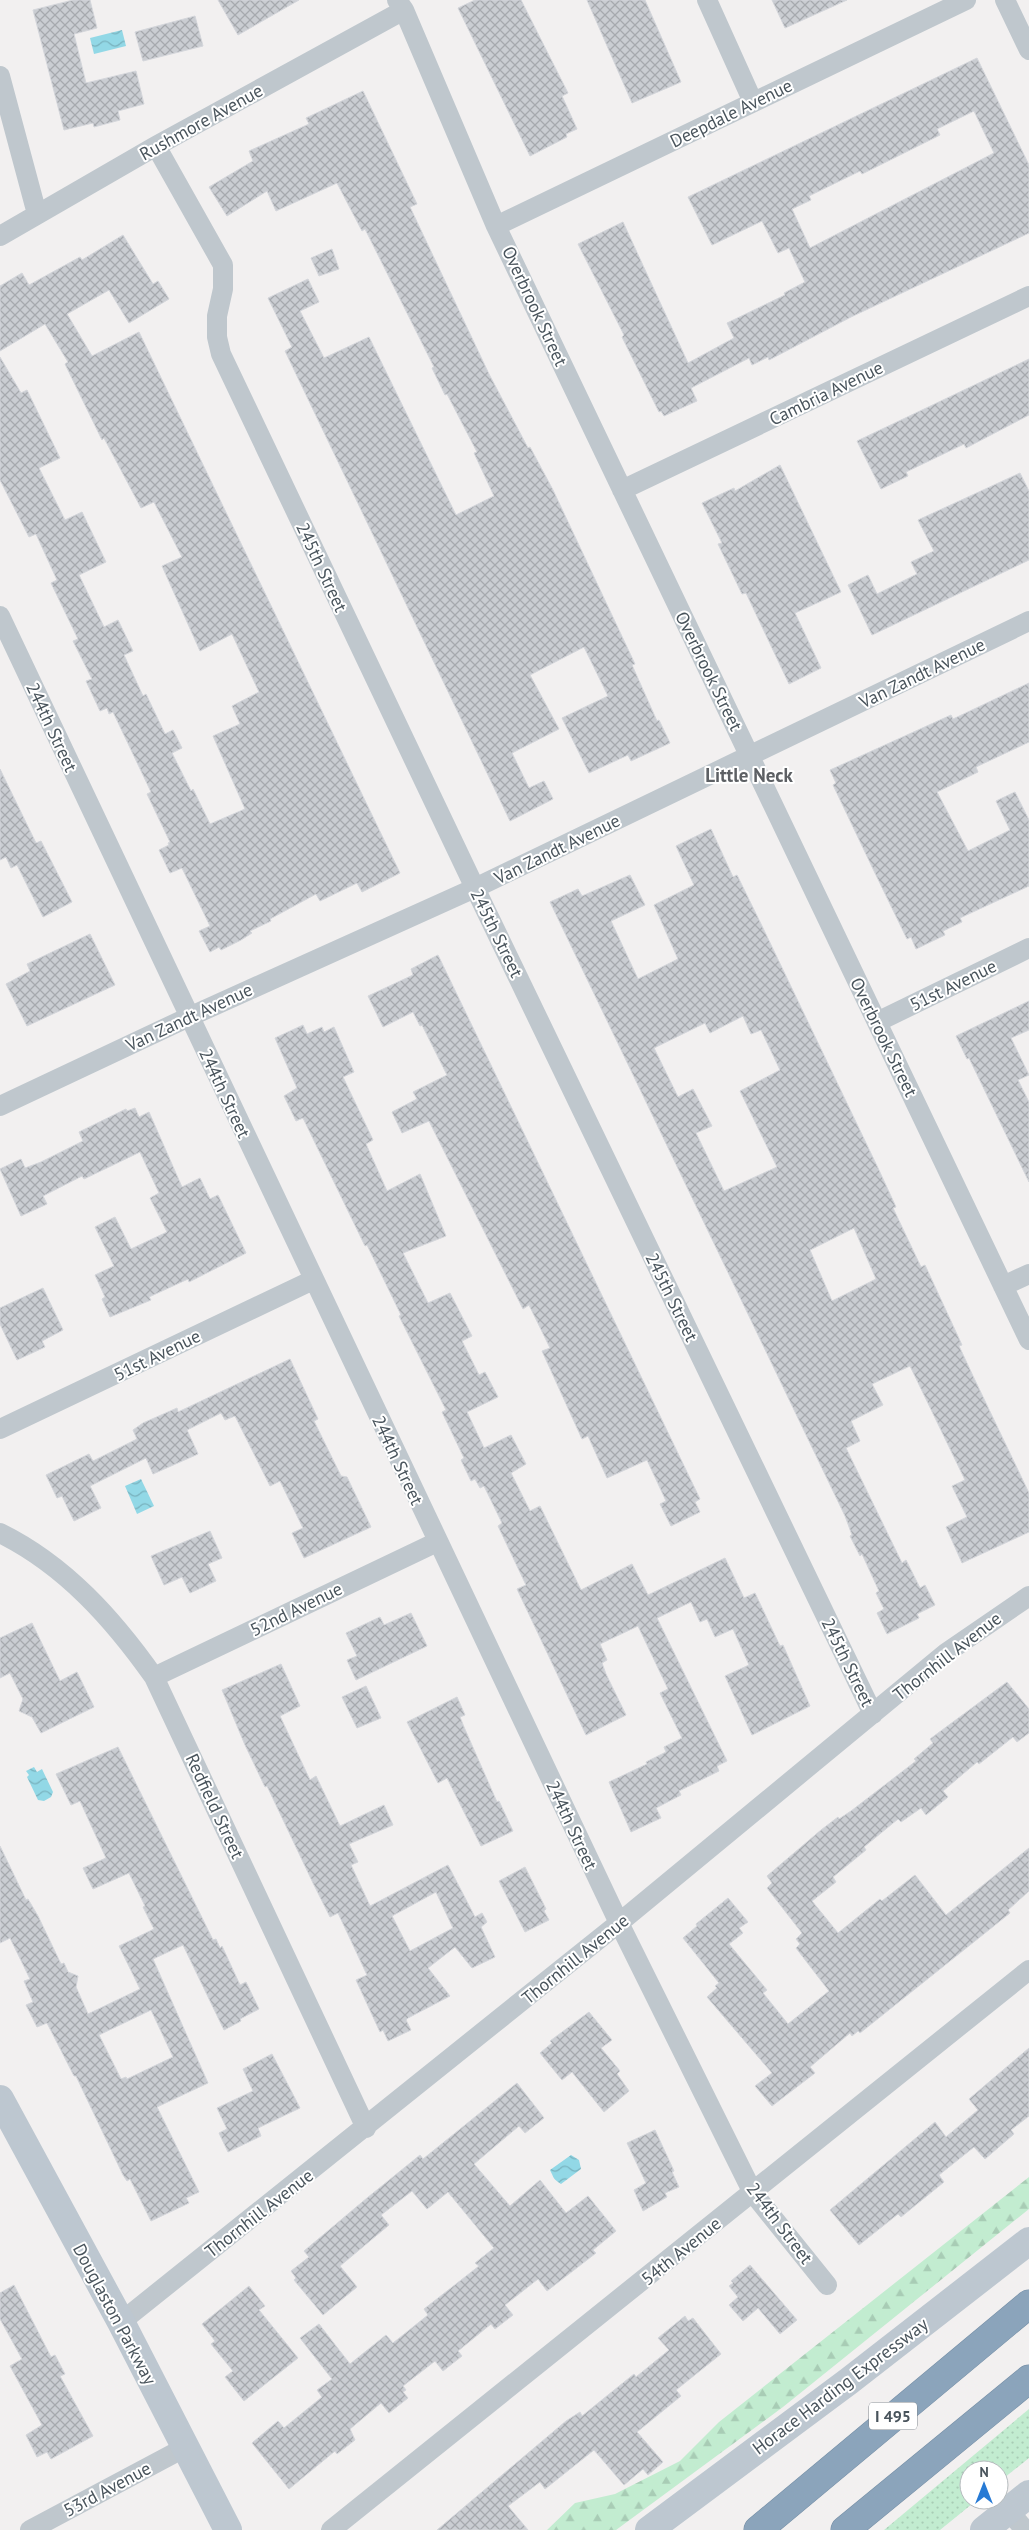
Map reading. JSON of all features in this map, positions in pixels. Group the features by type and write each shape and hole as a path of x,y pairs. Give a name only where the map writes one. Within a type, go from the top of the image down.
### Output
{"highway":[{"name":"I 495","path":"758,2530 1029,2304"},
{"path":"845,2530 1029,2379"}],"main road":[{"name":"Douglaston Parkway","path":"0,2099 121,2322 184,2448 228,2530"},
{"name":"Horace Harding Expressway","path":"649,2530 849,2381 1029,2241"},
{"path":"984,2530 1021,2511"}],"street":[{"path":"707,0 753,102"},
{"name":"Deepdale Avenue","path":"496,226 966,0"},
{"path":"1005,0 1024,25 1029,50"},
{"name":"Rushmore Avenue","path":"0,236 401,5"},
{"name":"Overbrook Street","path":"401,5 496,226 1029,1340"},
{"path":"0,76 36,214"},
{"name":"245th Street","path":"156,146 223,264 223,289 217,316 217,337 221,354 475,888 873,1714"},
{"name":"Cambria Avenue","path":"622,490 1029,296"},
{"name":"244th Street","path":"0,616 619,1923 753,2193 827,2285"},
{"name":"Van Zandt Avenue","path":"0,1106 189,1017 475,888 1029,621"},
{"name":"51st Avenue","path":"877,1022 1029,948"},
{"path":"1004,1286 1029,1274"},
{"name":"51st Avenue","path":"0,1429 313,1280"},
{"name":"Redfield Street","path":"0,1533 45,1560 77,1585 124,1634 154,1677 366,2128"},
{"name":"52nd Avenue","path":"154,1677 437,1542"},
{"name":"Thornhill Avenue","path":"121,2322 366,2128 619,1923 946,1653 1029,1596"},
{"name":"54th Avenue","path":"331,2530 1029,1970"},
{"name":"53rd Avenue","path":"30,2530 184,2448"}],"green space":[{"path":"1029,2177 1029,2209 783,2407 616,2530 547,2530 575,2503 615,2494 680,2461 719,2422"},
{"path":"1029,2409 1029,2458 1009,2474 1009,2460 968,2460"},
{"path":"959,2467 959,2510 965,2510 940,2530 884,2530"}],"water":[{"path":"122,30 126,46 94,54 90,38"},
{"path":"141,1479 154,1506 137,1514 125,1486"},
{"path":"34,1767 37,1772 42,1769 53,1792 51,1797 44,1801 38,1800 27,1777 29,1775 26,1771"},
{"path":"571,2155 579,2160 581,2169 561,2184 555,2179 550,2170"}],"building":[{"path":"73,0 90,0 97,28 74,34 86,83 136,71 144,104 118,111 120,120 94,127 93,123 64,130 33,10"},
{"path":"218,0 299,0 238,35"},
{"path":"475,0 521,0 568,93 562,96 577,129 566,134 567,137 530,156 458,8"},
{"path":"587,0 645,0 681,82 632,103"},
{"path":"772,0 847,0 785,28"},
{"path":"195,16 203,46 143,61 135,32"},
{"path":"977,58 1029,165 1029,233 851,317 769,360 768,357 752,365 749,358 691,388 697,401 664,416 661,411 659,412 622,337 624,335 578,244 623,222 688,363 734,338 727,323 785,295 784,293 805,282 789,248 778,253 762,221 712,245 688,197","holes":["974,111 994,153 810,248 792,209 811,200 809,196 860,171 862,174 940,135 937,129"]},
{"path":"363,91 417,204 410,207 489,374 528,448 530,447 553,490 635,664 632,665 657,721 659,720 670,743 631,761 628,755 589,773 562,718 608,696 584,647 530,675 559,729 512,753 529,788 544,781 553,799 510,821 285,351 292,347 268,298 308,279 319,302 300,311 324,358 369,337 456,515 494,496 474,453 477,452 447,394 445,395 432,368 434,367 365,229 362,231 337,183 276,211 267,191 227,216 209,187 253,161 249,151 309,124 306,118"},
{"path":"123,235 153,284 158,281 169,299 129,323 109,290 67,314 92,356 139,332 400,873 362,892 357,883 320,901 316,894 270,919 271,921 250,931 252,933 241,940 221,950 219,947 210,952 199,931 210,926 182,868 170,873 159,850 169,845 168,843 170,842 147,794 151,792 113,712 109,714 107,708 100,711 86,681 92,679 73,641 78,639 51,583 57,580 36,534 29,537 0,480 0,357 21,393 27,390 60,458 39,468 65,520 82,512 106,562 79,575 104,627 118,620 133,651 124,655 143,696 146,694 165,734 173,730 182,748 172,753 191,791 193,789 210,824 245,809 213,736 240,724 232,706 259,692 232,634 200,651 162,566 182,557 154,502 141,508 104,438 102,440 65,364 68,362 45,324 0,351 0,286 22,273 29,285 80,257 82,260"},
{"path":"332,249 339,269 319,276 311,258"},
{"path":"1029,359 1029,415 966,448 964,444 906,472 908,476 881,489 857,441"},
{"path":"780,465 841,592 795,613 821,668 789,684 746,593 742,594 718,544 722,543 702,503 734,488 735,491"},
{"path":"1020,473 1029,491 1029,560 872,635 848,585 868,575 877,594 917,574 911,562 934,551 918,520"},
{"path":"1029,683 1029,742 976,767 978,772 937,792 968,851 1010,830 996,801 1015,792 1029,820 1029,886 960,918 962,922 943,931 945,935 916,949 911,937 907,939 874,871 833,785 836,783 830,770 951,715 953,719"},
{"path":"0,769 36,843 41,841 72,902 43,917 17,865 11,868 6,857 0,860"},
{"path":"711,829 733,877 737,875 878,1168 896,1207 893,1208 921,1267 925,1265 962,1345 959,1346 1029,1493 1029,1532 962,1563 946,1527 967,1517 952,1486 965,1480 910,1366 872,1384 883,1405 851,1421 860,1441 846,1448 902,1563 906,1560 920,1588 925,1585 935,1605 917,1614 919,1618 887,1634 877,1613 884,1609 876,1593 879,1591 862,1554 860,1556 850,1536 852,1535 845,1516 550,902 578,889 582,896 630,875 645,905 611,921 638,979 678,959 654,905 694,885 676,846","holes":["743,1016 751,1034 761,1030 780,1070 740,1091 777,1167 724,1191 696,1133 712,1126 693,1089 678,1097 654,1048 705,1023 710,1033","854,1228 876,1279 832,1301 810,1250"]},
{"path":"90,934 115,985 27,1026 6,984 30,971 27,964"},
{"path":"438,955 700,1499 695,1502 700,1512 671,1526 660,1504 666,1501 647,1460 607,1478 588,1436 582,1439 542,1351 550,1348 529,1305 523,1309 429,1121 402,1133 392,1112 417,1099 413,1092 447,1075 422,1025 420,1026 413,1012 383,1027 368,996 413,975 411,969"},
{"path":"1029,1001 1029,1030 1011,1038 1029,1075 1018,1080 1029,1102 1029,1182 969,1058 967,1059 956,1036"},
{"path":"303,1025 307,1034 322,1027 324,1032 334,1027 354,1072 343,1077 373,1140 366,1144 387,1191 420,1174 446,1236 403,1253 428,1303 450,1293 472,1336 462,1341 479,1375 485,1372 498,1397 467,1412 484,1448 511,1435 526,1464 511,1473 530,1511 540,1506 581,1590 632,1564 648,1595 725,1558 744,1598 755,1593 780,1646 783,1645 810,1706 752,1735 725,1676 749,1665 733,1629 715,1637 707,1619 700,1622 691,1602 657,1618 727,1761 717,1766 719,1771 679,1791 681,1795 656,1808 661,1818 631,1832 609,1782 647,1764 646,1762 666,1752 664,1747 682,1738 660,1693 668,1689 638,1626 600,1644 607,1660 602,1663 606,1674 626,1715 586,1735 517,1589 526,1585 498,1526 502,1523 484,1486 480,1488 475,1479 471,1481 461,1460 464,1458 442,1412 446,1410 399,1316 401,1315 367,1245 365,1246 303,1118 296,1121 284,1096 297,1088 275,1038"},
{"path":"135,1108 139,1117 149,1112 182,1187 200,1178 210,1199 218,1195 246,1253 189,1282 188,1279 149,1297 151,1300 110,1317 102,1299 105,1297 95,1275 114,1266 95,1227 115,1217 131,1249 167,1232 150,1198 159,1193 140,1152 84,1179 82,1176 43,1196 47,1204 21,1216 0,1169 21,1159 25,1168 41,1162 83,1141 79,1132 126,1109 127,1111"},
{"path":"43,1288 63,1330 42,1341 45,1347 17,1360 0,1324 0,1308"},
{"path":"290,1359 318,1419 314,1421 341,1476 347,1477 371,1527 304,1558 292,1533 303,1528 280,1481 270,1486 235,1416 225,1420 221,1413 187,1430 198,1454 153,1474 146,1458 90,1486 101,1508 74,1521 62,1496 57,1498 46,1475 89,1454 93,1461 137,1439 133,1430 143,1423 177,1408 178,1412"},
{"path":"210,1531 222,1558 208,1564 216,1581 190,1593 182,1577 164,1585 151,1556"},
{"path":"411,1613 427,1646 356,1680 347,1660 357,1656 346,1633 380,1617 384,1625"},
{"path":"32,1623 60,1681 77,1672 94,1707 41,1733 32,1717 19,1711 23,1699 10,1673 0,1678 0,1638"},
{"path":"281,1664 300,1706 280,1716 310,1780 316,1776 340,1826 384,1805 393,1825 349,1844 358,1862 351,1865 370,1906 448,1865 475,1917 482,1913 487,1922 481,1927 495,1957 472,1968 455,1947 428,1968 450,1996 408,2018 406,2020 411,2030 388,2041 383,2030 380,2032 356,1980 367,1975 338,1913 330,1917 267,1786 265,1787 245,1745 222,1690","holes":["436,1892 453,1928 410,1951 392,1916"]},
{"path":"1007,1682 1029,1709 1029,1733 1017,1742 1013,1737 979,1764 977,1762 943,1791 948,1797 926,1815 921,1808 901,1822 898,1819 864,1847 866,1850 833,1877 836,1882 812,1901 838,1933 880,1899 882,1901 915,1875 946,1915 1029,1848 1029,1891 1008,1910 1010,1913 860,2033 858,2031 852,2036 850,2033 810,2067 815,2073 772,2106 755,2086 772,2073 707,1997 717,1988 715,1986 719,1983 683,1938 697,1926 696,1924 728,1898 748,1922 739,1928 743,1933 729,1944 767,1990 763,1993 788,2024 829,1991 796,1948 800,1944 796,1939 802,1933 767,1888 772,1883 767,1876 821,1830 838,1817 839,1819 851,1811 916,1761 914,1759 933,1743 930,1739"},
{"path":"366,1686 381,1718 357,1728 342,1697"},
{"path":"457,1697 465,1715 460,1717 464,1727 497,1802 499,1801 513,1831 481,1846 447,1778 438,1783 407,1722"},
{"path":"118,1747 213,1940 216,1939 220,1948 222,1946 240,1985 246,1982 259,2009 224,2030 183,1945 153,1959 208,2083 157,2107 199,2192 186,2198 189,2203 151,2221 130,2179 127,2181 123,2175 76,2076 74,2076 47,2023 37,2027 26,2005 33,2002 24,1981 30,1979 10,1938 0,1943 0,1846 26,1900 28,1899 38,1916 61,1964 64,1963 68,1972 78,1976 76,1987 88,2014 140,1989 119,1946 154,1929 129,1873 93,1889 83,1868 106,1858 80,1801 71,1805 56,1774","holes":["151,2010 173,2057 127,2079 126,2077 121,2079 99,2035"]},
{"path":"525,1867 546,1909 544,1911 549,1920 525,1932 499,1881"},
{"path":"589,2012 612,2040 601,2048 620,2071 617,2074 629,2091 604,2112 572,2072 562,2080 540,2053 552,2043 550,2041"},
{"path":"1029,2048 1029,2116 1011,2130 1014,2134 985,2159 974,2147 939,2175 944,2182 901,2217 898,2214 859,2245 830,2210 935,2122 946,2137 978,2110 969,2099"},
{"path":"272,2054 300,2108 258,2128 261,2136 228,2152 219,2133 227,2129 217,2108 253,2091 243,2069"},
{"path":"517,2083 544,2118 525,2133 519,2126 474,2164 510,2206 540,2180 566,2213 588,2196 616,2231 593,2250 596,2253 547,2291 538,2279 505,2305 513,2315 495,2329 491,2324 458,2351 462,2356 443,2371 435,2361 403,2386 406,2390 403,2392 408,2398 389,2413 381,2403 350,2429 355,2440 337,2454 335,2451 289,2489 252,2443 278,2421 284,2428 322,2397 317,2390 332,2379 300,2338 319,2324 350,2364 386,2335 393,2343 428,2315 424,2309 479,2266 475,2263 494,2248 448,2192 427,2209 412,2191 381,2215 389,2225 340,2266 357,2287 323,2315 294,2280 296,2278 291,2271 309,2257 304,2251 367,2198 420,2155 423,2159"},
{"path":"655,2130 674,2171 672,2172 679,2187 665,2193 667,2197 643,2211 634,2190 646,2183 627,2143"},
{"path":"750,2265 797,2320 780,2334 758,2308 743,2321 729,2305 738,2297 729,2286 733,2283 731,2281"},
{"path":"14,2285 51,2357 55,2355 65,2374 60,2376 93,2436 51,2459 47,2452 37,2457 26,2435 42,2425 10,2366 22,2359 0,2319 0,2293"},
{"path":"249,2286 265,2306 259,2310 298,2358 244,2401 225,2377 233,2371 211,2344 215,2341 202,2324"},
{"path":"685,2316 688,2321 693,2318 721,2354 676,2390 681,2396 637,2432 663,2462 648,2475 643,2469 624,2485 594,2450 545,2489 540,2482 508,2506 528,2530 437,2530 566,2421 580,2412 582,2416 634,2374 636,2377 669,2350 658,2338"}],"district":[{"name":"Little Neck","path":"749,775"}]}
